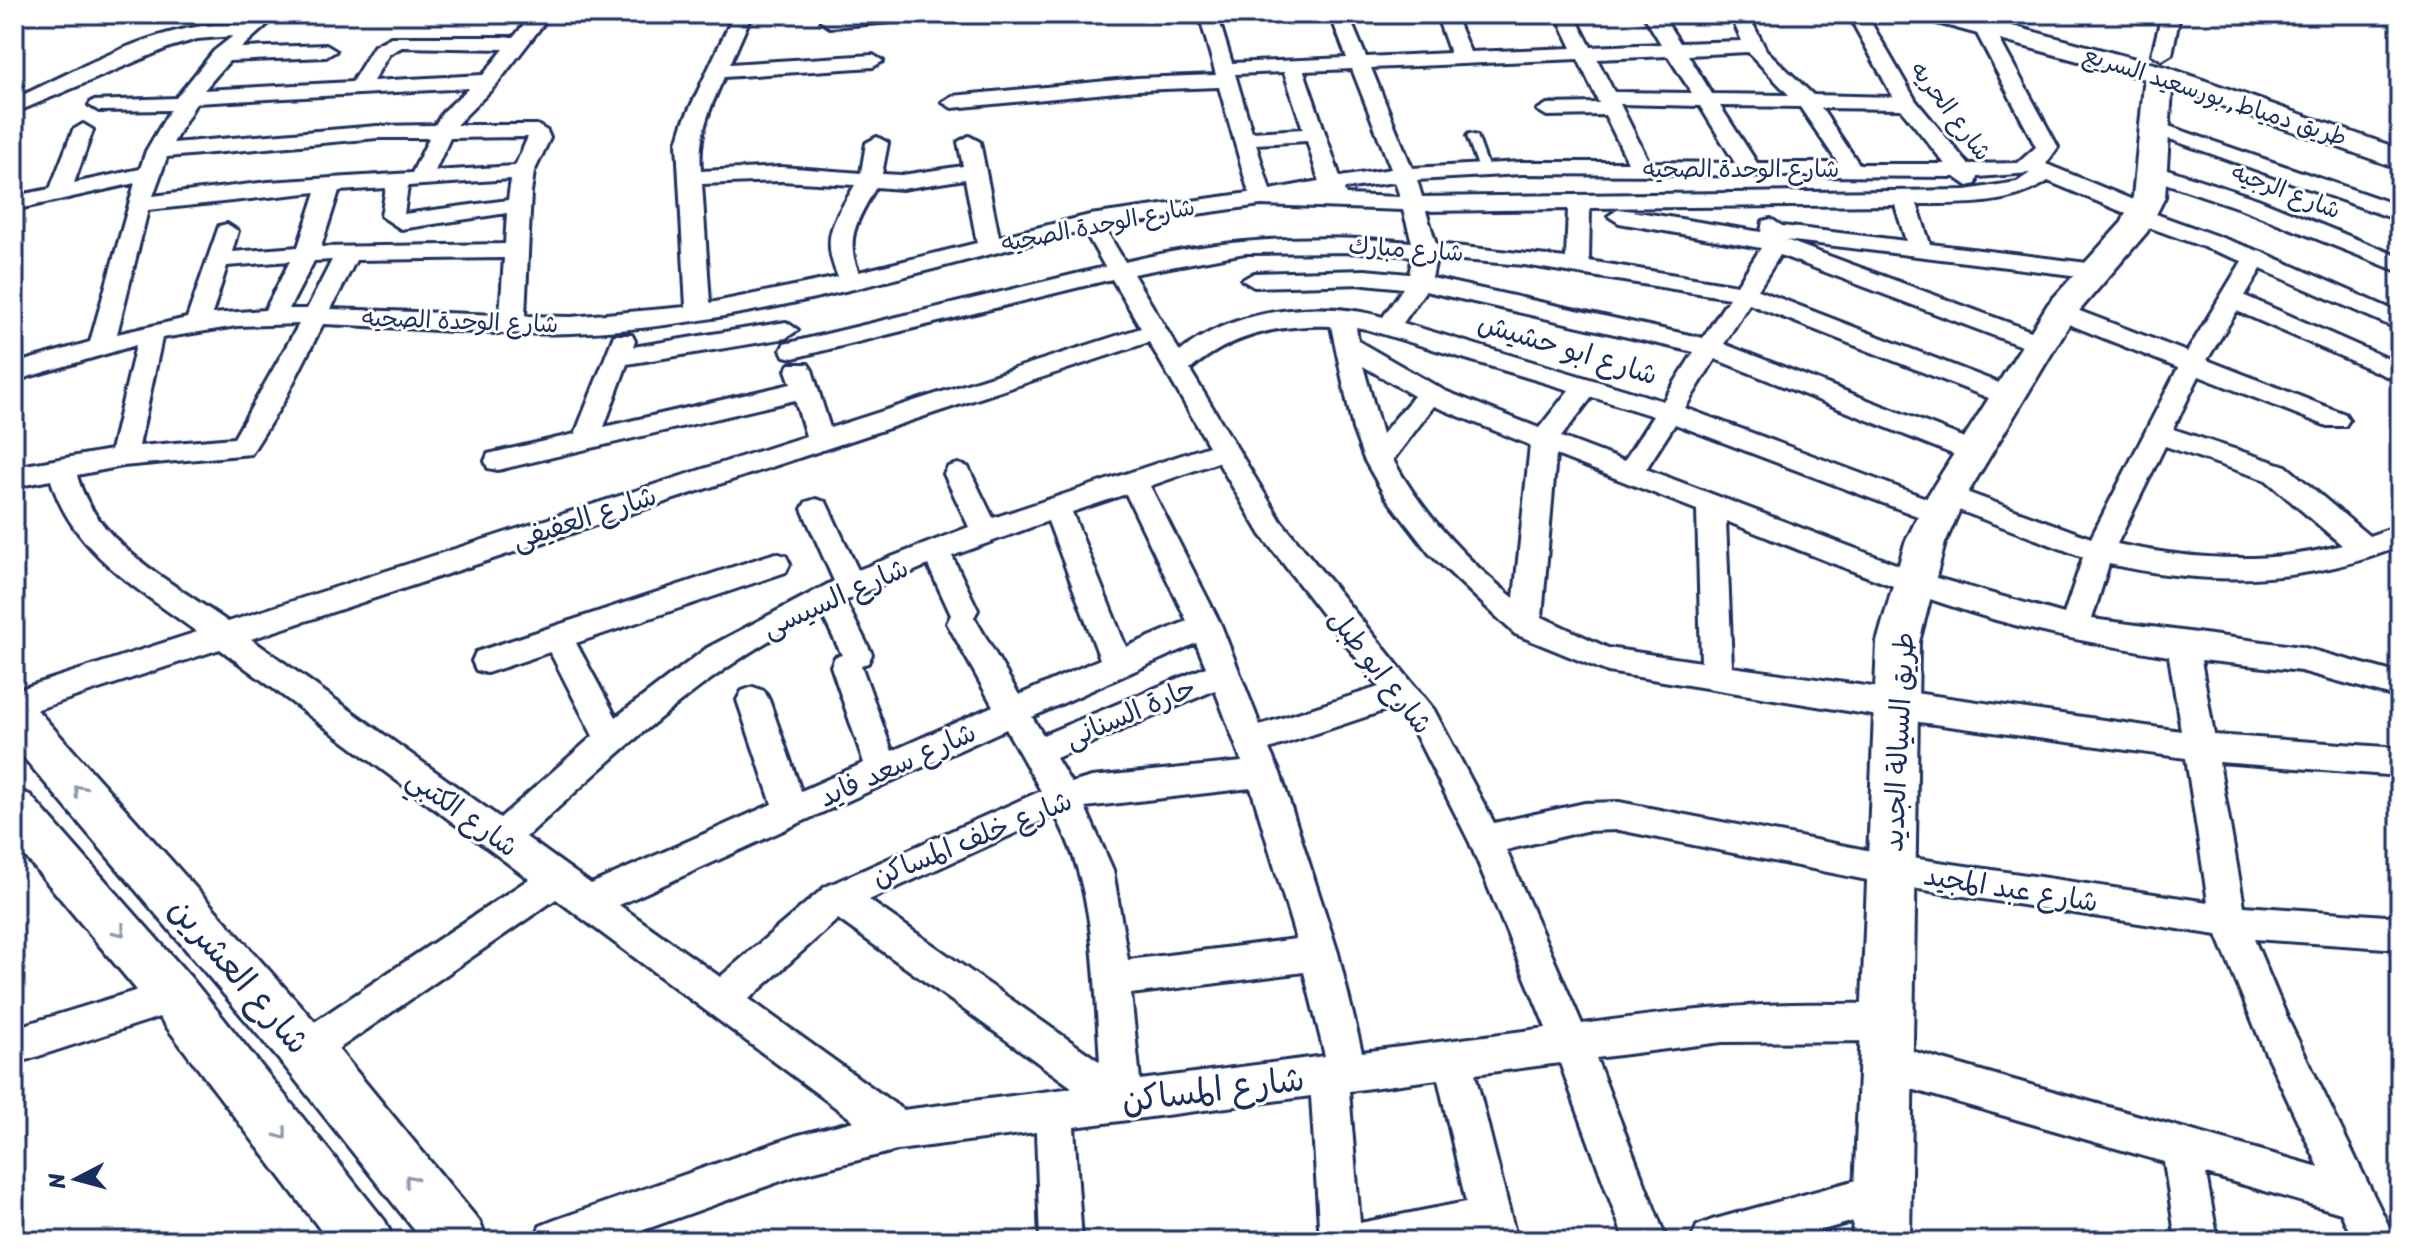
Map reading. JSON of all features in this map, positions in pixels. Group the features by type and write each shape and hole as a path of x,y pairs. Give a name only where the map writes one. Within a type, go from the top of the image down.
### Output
{"highway":[{"name":"طريق دمياط, بورسعيد السريع","path":"1936,14 2161,64 2400,137"},
{"name":"طريق دمياط, بورسعيد السريع","path":"2025,14 2161,64 2400,160"}],"street":[{"path":"102,344 139,204 157,151 184,100 221,55 270,14"},
{"path":"518,205 401,222 392,216 409,179 456,109 489,81 542,14"},
{"path":"699,313 688,143 693,123 743,14"},
{"path":"830,21 916,14"},
{"path":"1208,14 1223,75 1261,198"},
{"path":"1339,14 1404,174 1426,249 1419,282 1389,326"},
{"path":"1445,14 1462,58"},
{"path":"1565,14 1642,169"},
{"path":"1652,14 1750,169"},
{"path":"1739,14 1754,46 1805,99 1853,170"},
{"name":"شارع الحريه","path":"1857,14 1907,103 1959,171 1984,195"},
{"name":"طريق السيالة الجديد","path":"1881,1241 1898,642 1912,582 1943,504 2008,396 2050,328 2126,239 2149,197 2161,64 2171,14"},
{"path":"1292,65 1334,193 1415,204 1984,195 2023,188 2038,169 2047,147 1983,26"},
{"path":"14,107 172,40 202,33 247,31"},
{"path":"359,88 381,50 398,41 519,43"},
{"path":"952,102 1223,75 1292,65 1754,46"},
{"path":"221,55 326,51"},
{"path":"718,71 873,61"},
{"path":"99,105 489,81"},
{"path":"1547,110 1704,97 1907,103"},
{"path":"2157,128 2400,214"},
{"path":"59,193 83,130"},
{"path":"157,151 311,136 537,131 539,138 523,172 518,205 512,325"},
{"path":"1242,139 1315,134"},
{"path":"969,142 989,246"},
{"path":"851,280 843,266 838,237 850,208 870,182 875,169 877,143"},
{"name":"شارع الوحدة الصحيه","path":"14,373 102,344 151,332 273,317 512,325 630,321 699,313 777,299 1090,222 1226,202 1334,193 1404,174 1484,169 2038,169"},
{"path":"2038,169 2141,214 2256,258 2400,322"},
{"path":"689,178 781,174 902,182 975,171"},
{"name":"شارع الرجيه","path":"2152,171 2250,204 2400,265"},
{"path":"139,204 330,184 523,172"},
{"path":"14,203 148,174"},
{"path":"273,317 307,253 330,184"},
{"path":"1904,198 1920,250"},
{"path":"1630,473 1744,293 1774,238 1766,199"},
{"path":"1226,202 1245,246 1267,323"},
{"path":"1577,265 1579,202"},
{"path":"1618,216 1730,233 1920,250 2096,271"},
{"name":"شارع ابو طبل","path":"1090,222 1271,528 1404,691 1423,719 1485,840 1571,1043 1646,1241"},
{"path":"197,324 227,231"},
{"path":"1774,238 2050,328 2193,363 2336,420"},
{"name":"شارع مبارك","path":"616,358 790,340 1118,270 1245,246 1298,243 1426,249 1577,265 1744,293 2008,396"},
{"path":"218,260 307,253 516,251"},
{"path":"14,477 123,457 242,447 271,401 348,253"},
{"path":"2074,628 2099,551 2193,363 2256,258"},
{"path":"1254,280 1351,277 1419,282 1710,348 1974,452"},
{"path":"777,299 821,440"},
{"path":"2231,299 2400,374"},
{"path":"586,440 630,321"},
{"name":"شارع ابو حشيش","path":"1177,368 1193,352 1226,334 1267,323 1344,331 1389,326 1670,412 1943,504 2099,551 2162,564 2223,569 2281,568 2386,548"},
{"path":"1344,331 1430,393 1544,441 1912,582 2074,628 2183,646 2301,659 2356,671 2400,686"},
{"path":"1344,331 1351,378 1377,459 1395,493 1428,538 1526,626 1565,646 1608,660 1897,706 2200,747 2400,762"},
{"path":"123,457 151,332"},
{"name":"شارع العفيفى","path":"14,704 223,633 1155,332"},
{"path":"1526,626 1544,441 1586,387"},
{"path":"498,461 805,389"},
{"path":"1377,459 1430,393"},
{"path":"2158,434 2276,473 2386,548"},
{"name":"شارع السيسى","path":"499,840 680,683 752,635 839,592 936,552 1225,450"},
{"name":"شارع الكتبي","path":"62,467 64,486 78,515 106,549 898,1130"},
{"path":"958,474 987,534"},
{"path":"1134,482 1206,625 1226,672 1264,773 1320,953 1339,1073 1341,1241"},
{"path":"1711,505 1717,677"},
{"path":"816,509 839,592 852,660 883,770"},
{"path":"1057,509 1118,665"},
{"path":"936,552 962,616 1034,753 1079,827 1096,870 1106,917 1123,1101"},
{"path":"487,661 776,564"},
{"name":"شارع سعد فايد","path":"588,902 1206,625"},
{"path":"558,637 612,741"},
{"path":"2183,646 2229,921 2276,1034 2375,1241"},
{"name":"حارة السنانى","path":"1034,753 1226,672"},
{"path":"1253,741 1404,691"},
{"path":"753,700 791,811"},
{"name":"شارع العشرين","path":"14,715 305,1050 459,1241"},
{"name":"شارع خلف المساكن","path":"721,1000 837,898 861,884 1061,797 1264,773"},
{"name":"شارع العشرين","path":"14,809 174,996 365,1241"},
{"name":"شارع عبد المجيد","path":"1485,840 1585,817 1619,816 1892,870 2229,921 2400,933"},
{"path":"75,877 125,843"},
{"path":"305,1050 557,879"},
{"path":"837,898 1123,1101"},
{"path":"1111,979 1320,953"},
{"path":"14,1046 174,996"},
{"name":"شارع المساكن","path":"555,1241 795,1156 898,1130 1722,1024 1807,1021 1887,1043 2181,1147 2354,1197"},
{"path":"1367,1241 1493,1229 1452,1059"},
{"path":"1054,1110 1061,1241"},
{"path":"2181,1147 2197,1241"},
{"path":"1712,1241 1882,1193"}],"lane":[{"path":"1472,136 1484,169"}]}
